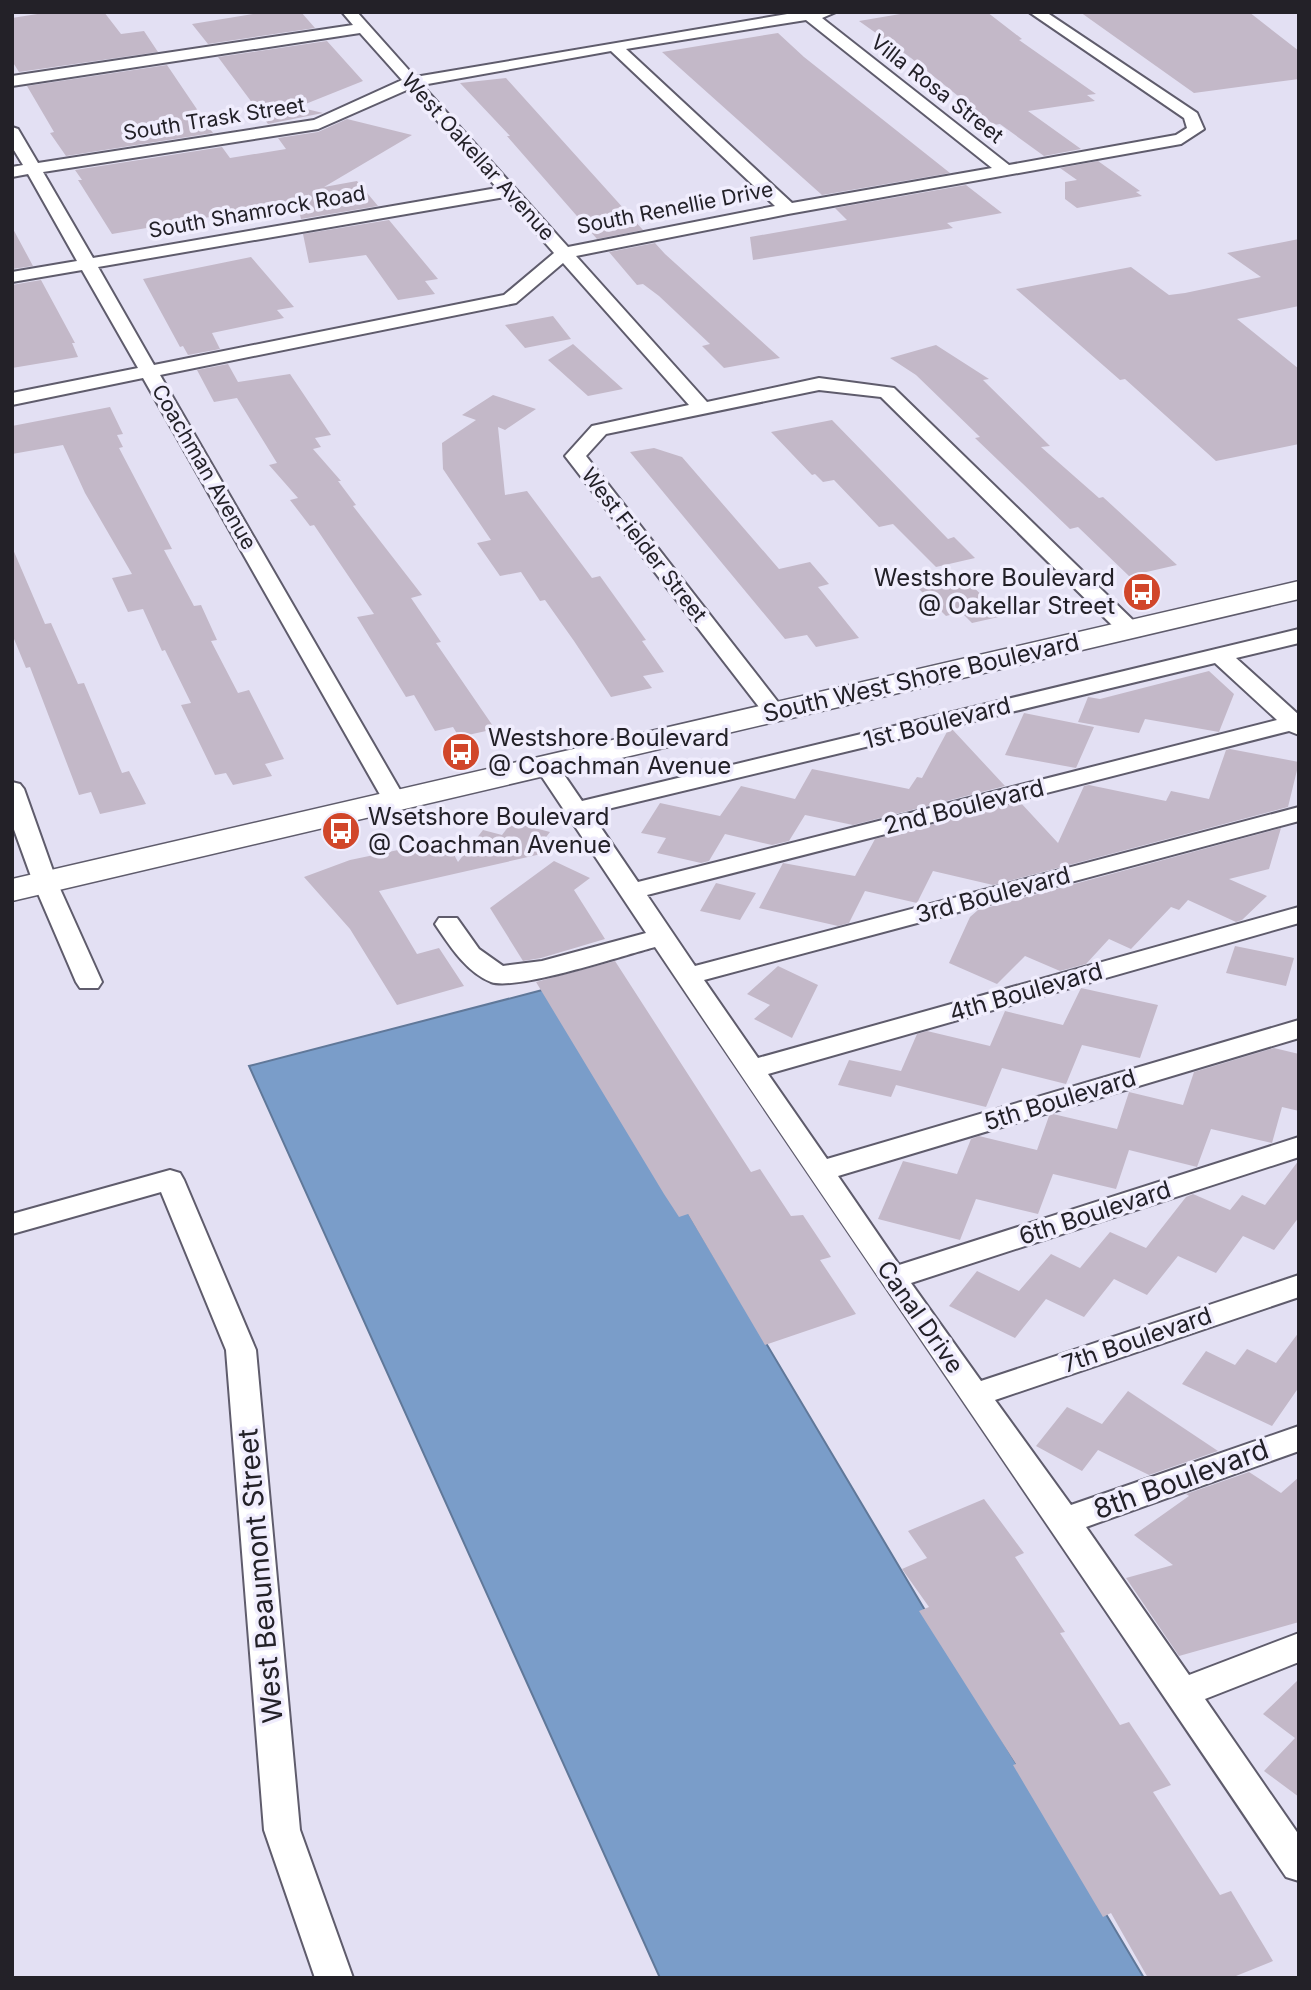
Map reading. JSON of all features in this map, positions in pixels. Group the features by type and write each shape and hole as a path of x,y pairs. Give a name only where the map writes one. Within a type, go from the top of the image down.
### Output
{"street":[{"name":"West Oakellar Avenue","path":"349,12 702,408"},
{"name":"South Trask Street","path":"12,172 318,124 411,82 829,12"},
{"name":"South Renellie Drive","path":"12,399 510,299 564,253 788,209 1181,139 1196,129 1191,116 1036,12"},
{"name":"Villa Rosa Street","path":"809,15 1005,170"},
{"path":"12,81 363,28"},
{"path":"614,46 788,209"},
{"name":"Coachman Avenue","path":"12,132 395,802"},
{"name":"South Shamrock Road","path":"12,277 509,191"},
{"path":"702,408 819,384 887,392 1131,631"},
{"name":"West Fielder Street","path":"702,408 599,430 575,456 774,711"},
{"name":"South West Shore Boulevard","path":"29,886 1299,590"},
{"name":"1st Boulevard","path":"571,804 1299,636"},
{"path":"1220,655 1297,724"},
{"name":"2nd Boulevard","path":"629,892 1297,724"},
{"name":"Canal Drive","path":"546,765 629,892 892,1278 1064,1521 1299,1865"},
{"path":"12,789 29,886 89,982"},
{"name":"3rd Boulevard","path":"688,976 1299,814"},
{"name":"4th Boulevard","path":"752,1069 1299,915"},
{"path":"448,924 470,956 498,975 542,969 661,937"},
{"name":"5th Boulevard","path":"821,1171 1299,1029"},
{"name":"6th Boulevard","path":"892,1278 1299,1147"},
{"path":"12,1224 170,1180"},
{"name":"West Beaumont Street","path":"170,1180 241,1350 282,1829 334,1978"},
{"name":"7th Boulevard","path":"974,1395 1299,1286"},
{"name":"8th Boulevard","path":"1064,1521 1299,1438"},
{"path":"1182,1693 1299,1647"}],"water":[{"path":"554,987 1144,1978 660,1978 249,1066"}],"building":[{"path":"50,12 104,12 121,34 144,31 158,52 19,72 12,61 12,18"},
{"path":"265,12 301,12 315,28 208,44 192,24"},
{"path":"912,12 987,12 1022,39 1019,40 1096,94 1087,95 1095,101 1028,111 1081,149 1044,156 1000,124 994,125 911,58 859,21"},
{"path":"1080,12 1249,12 1299,51 1299,79 1194,93"},
{"path":"778,33 804,57 950,173 822,195 662,52"},
{"path":"327,41 363,81 298,107 323,113 268,124 218,57"},
{"path":"167,65 213,133 66,156 50,133 54,132 27,86"},
{"path":"506,78 643,230 597,239 507,136 510,136 460,83"},
{"path":"347,119 412,135 324,187 357,181 378,206 301,219 297,202 112,234 78,180 82,180 75,170 222,147 230,158 286,149 278,138 318,132"},
{"path":"1098,161 1140,191 1136,192 1142,196 1077,208 1065,199 1065,182 1077,180 1060,168"},
{"path":"966,185 1002,213 947,223 953,228 753,260 750,237 847,220 835,208"},
{"path":"389,220 438,279 425,281 435,294 398,300 366,255 309,263 303,234"},
{"path":"12,227 33,266 12,269"},
{"path":"1299,239 1299,306 1237,319 1299,369 1299,444 1216,461 1125,379 1120,380 1016,289 1131,267 1169,295 1185,293 1261,277 1227,253"},
{"path":"655,243 780,358 724,368 702,346 710,344 659,296 643,284 637,285 609,252"},
{"path":"251,257 294,307 277,310 284,318 212,333 220,349 188,355 183,346 180,347 143,279"},
{"path":"41,280 75,343 72,343 78,357 12,368 12,285"},
{"path":"553,316 571,339 525,348 505,325"},
{"path":"573,344 623,389 588,396 548,360"},
{"path":"936,345 989,379 983,380 1050,446 1041,447 1099,498 1103,497 1177,565 1129,576 1078,527 1070,529 975,438 980,437 916,375 890,358"},
{"path":"228,364 238,382 290,374 331,435 315,438 321,447 313,449 341,481 338,481 356,505 353,506 422,595 411,598 441,642 436,643 495,729 459,737 453,727 435,731 414,695 406,697 357,617 374,614 314,525 310,526 290,500 298,498 269,465 277,463 237,398 214,402 197,370"},
{"path":"493,395 536,409 505,430 498,427 505,495 527,491 592,578 600,576 646,640 642,641 664,672 643,676 652,688 611,697 545,600 540,601 521,572 500,576 477,543 491,540 443,469 442,443 476,420 462,415"},
{"path":"110,407 123,434 117,435 123,447 119,448 172,549 164,550 194,606 201,605 217,640 211,641 238,693 249,690 284,759 265,764 272,776 233,785 226,773 215,775 181,705 191,703 165,650 162,651 143,609 128,612 112,578 132,574 85,493 63,445 12,454 12,426"},
{"path":"832,420 948,539 954,537 975,558 936,567 893,524 879,527 834,480 823,482 815,474 812,475 771,432"},
{"path":"654,448 682,457 779,569 810,562 829,584 818,587 859,638 816,647 807,635 785,639 630,452"},
{"path":"12,547 45,624 51,623 78,684 84,683 122,773 129,771 146,804 100,814 91,792 79,795 30,667 26,668 12,634"},
{"path":"959,573 1003,616 972,623 961,612 946,616 914,584"},
{"path":"1209,671 1234,694 1219,732 1145,719 1139,733 1078,722 1088,697 1100,699"},
{"path":"1024,713 1094,727 1076,768 1005,755"},
{"path":"952,729 1005,786 853,825 805,815 789,841 772,845 725,834 709,861 701,863 657,853 666,838 641,833 660,803 720,816 741,786 795,799 812,769 909,789 917,777 922,778 948,730"},
{"path":"1226,750 1299,762 1288,807 993,885 933,871 917,903 865,891 849,923 838,926 759,908 783,863 855,876 875,839 1020,802 1058,843 1084,786 1166,801 1171,791 1209,799"},
{"path":"512,822 550,832 540,845 559,850 379,891 417,954 439,948 464,986 397,1005 350,929 304,877 350,860 446,840 458,862 483,830 502,835"},
{"path":"1281,828 1269,869 1229,879 1267,896 1242,920 1236,922 1188,900 1179,910 1171,907 1131,949 1109,939 1086,964 1060,971 1025,956 997,984 949,963 970,917 978,910"},
{"path":"554,861 590,878 574,890 605,939 523,961 490,908"},
{"path":"716,883 756,893 740,920 700,911"},
{"path":"1235,946 1294,958 1286,986 1226,973"},
{"path":"615,961 751,1172 760,1169 791,1216 803,1215 831,1257 820,1260 856,1314 765,1345 688,1214 679,1217 664,1194 536,982"},
{"path":"778,966 818,985 792,1038 754,1019 770,1005 747,994"},
{"path":"1081,988 1158,1005 1140,1058 1082,1045 1066,1084 1002,1068 986,1107 896,1085 891,1097 838,1085 849,1060 901,1071 917,1034 927,1031 990,1046 1005,1011 1063,1025"},
{"path":"1274,1048 1299,1054 1299,1111 1282,1107 1272,1143 1211,1129 1197,1167 1129,1150 1116,1189 1053,1174 1038,1214 976,1199 960,1240 878,1219 903,1161 957,1174 971,1139 979,1136 1037,1150 1049,1116 1053,1114 1117,1129 1129,1092 1183,1105 1194,1072"},
{"path":"1299,1160 1299,1217 1274,1250 1243,1236 1216,1273 1178,1256 1147,1295 1114,1279 1084,1317 1046,1299 1015,1338 949,1306 977,1271 1019,1291 1051,1254 1080,1268 1110,1232 1146,1248 1186,1197 1193,1194 1230,1210 1242,1195 1265,1205"},
{"path":"1299,1332 1299,1387 1272,1426 1182,1384 1206,1351 1235,1365 1247,1349 1276,1363"},
{"path":"1128,1391 1218,1451 1149,1475 1098,1450 1082,1471 1036,1446 1067,1407 1102,1424"},
{"path":"1249,1472 1281,1493 1299,1477 1299,1622 1179,1656 1126,1578 1173,1565 1134,1535 1189,1496 1186,1494"},
{"path":"984,1499 1024,1553 1015,1557 1065,1632 1060,1633 1120,1725 1129,1722 1171,1785 1153,1792 1220,1895 1231,1891 1273,1961 1231,1978 1148,1978 1111,1913 1103,1917 1013,1765 1016,1764 919,1611 929,1607 902,1569 927,1558 908,1531"},
{"path":"1299,1679 1299,1797 1264,1771 1295,1738 1263,1714"}],"place":[{"name":"Westshore Boulevard @ Oakellar Street","path":"1142,592"},
{"name":"Westshore Boulevard @ Coachman Avenue","path":"461,752"},
{"name":"Wsetshore Boulevard @ Coachman Avenue","path":"341,831"}]}
